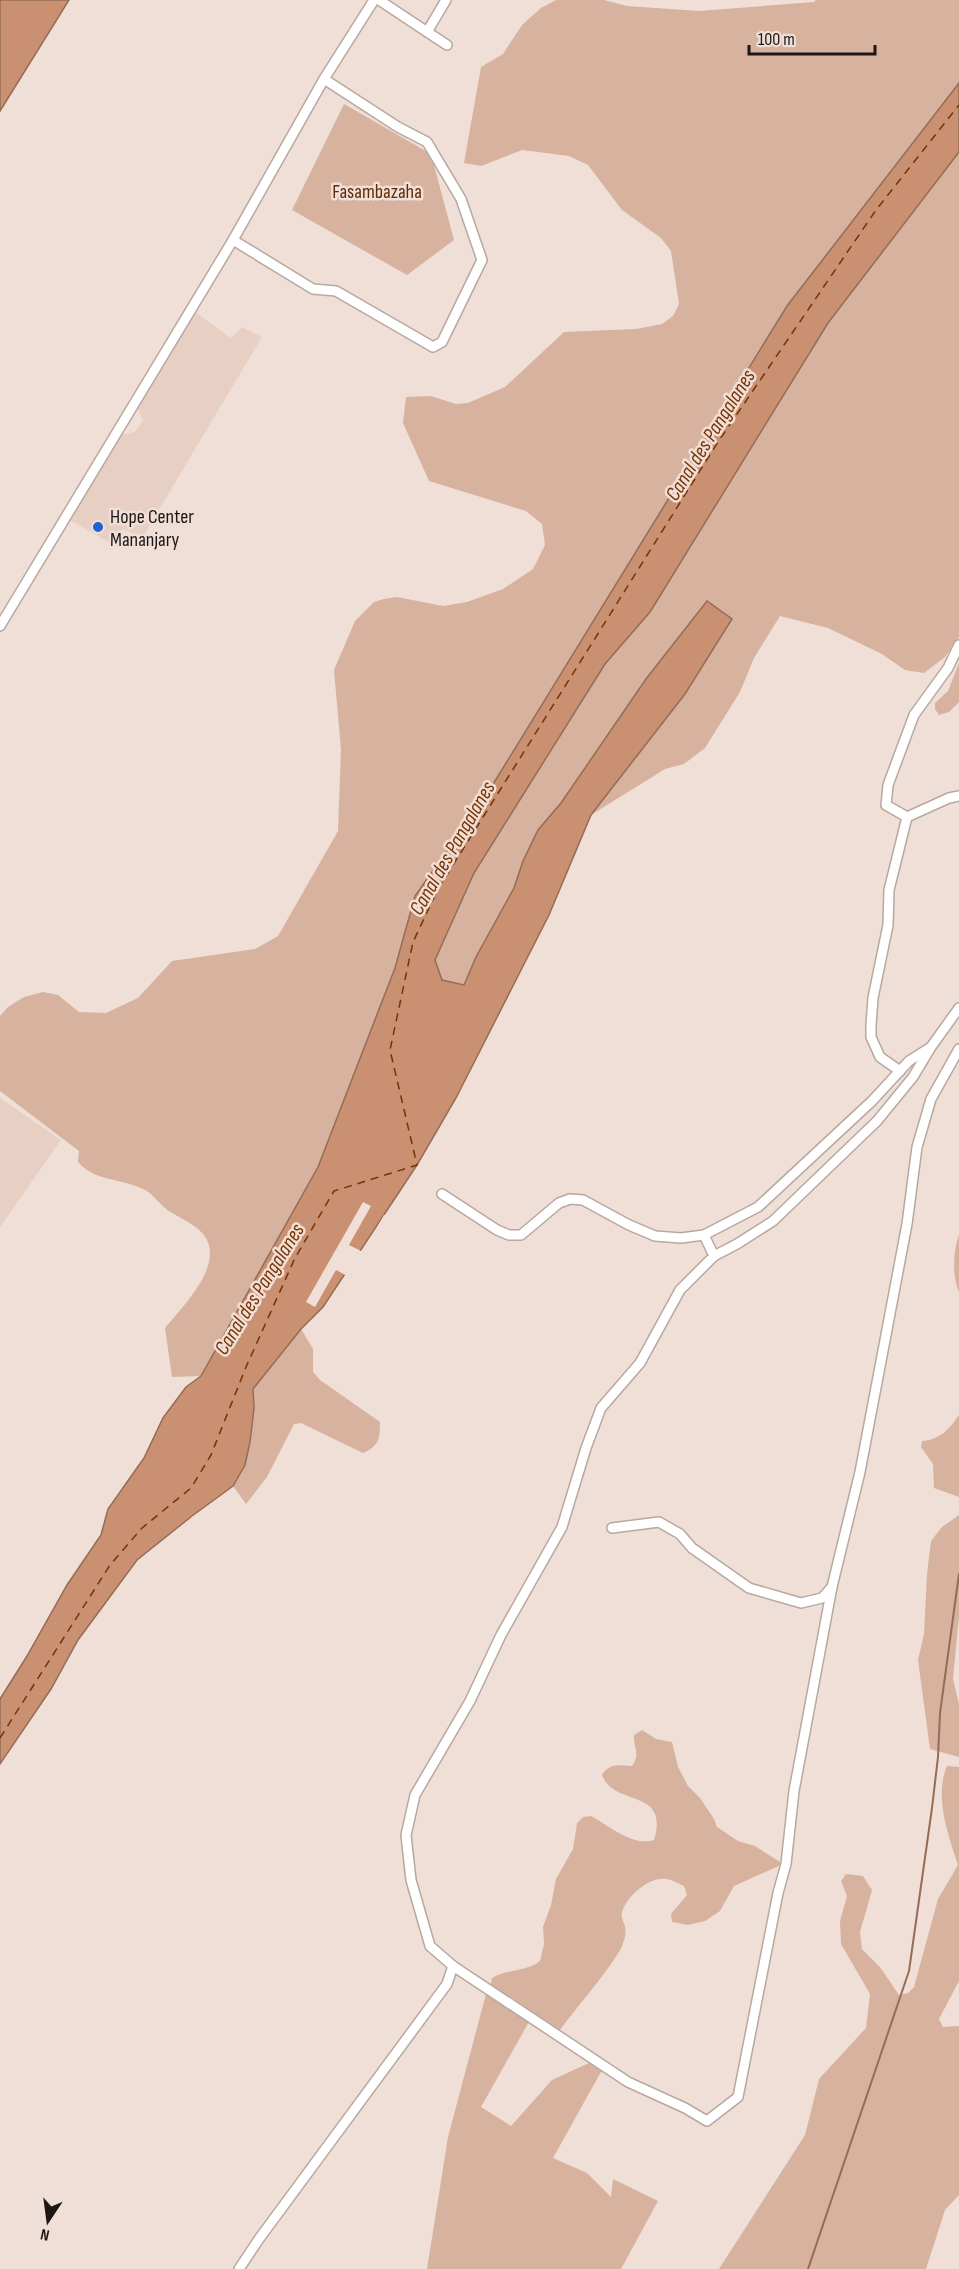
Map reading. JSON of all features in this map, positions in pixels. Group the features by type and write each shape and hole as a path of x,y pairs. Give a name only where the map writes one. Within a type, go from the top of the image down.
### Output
{"street":[{"path":"0,626 233,240 324,79 376,0 447,45"},
{"path":"427,32 446,0"},
{"path":"233,240 313,289 336,291 433,347 442,342 482,260 461,199 427,142 398,127 324,79"},
{"path":"907,817 886,804 888,785 914,715 948,668 959,645"},
{"path":"907,817 949,798 959,796"},
{"path":"900,1071 880,1057 871,1037 871,1025 873,998 888,925 889,890 907,817"},
{"path":"959,1008 913,1077 878,1121 773,1221 714,1256 680,1290 640,1363 601,1408 562,1527 501,1635 470,1701 415,1795 405,1835 411,1880 430,1946 453,1966 627,2082 685,2108 707,2121 738,2097 778,1893 786,1864 794,1791 832,1587 860,1472 907,1224 917,1147 931,1099 959,1049"},
{"path":"442,1194 497,1230 509,1235 521,1235 559,1203 570,1199 584,1200 629,1226 655,1236 681,1238 704,1235 758,1207 872,1101 909,1062 931,1047"},
{"path":"704,1235 714,1256"},
{"path":"612,1528 659,1522 680,1534 692,1548 749,1588 801,1603 822,1598 832,1587"},
{"path":"239,2269 447,1984 453,1966"}],"shaded area":[{"path":"194,311 231,338 242,327 262,337 142,538 123,529 114,545 70,520 121,435 135,432 143,420 137,407"},
{"path":"0,1098 61,1140 0,1227"}],"green space":[{"path":"556,0 604,0 627,6 699,11 814,2 816,0 959,0 959,83 787,306 487,794 415,896 395,968 318,1167 201,1376 172,1377 165,1328 200,1284 210,1258 209,1245 200,1230 169,1211 145,1190 101,1176 85,1168 78,1162 79,1151 0,1091 0,1016 8,1007 24,997 43,992 58,995 79,1012 106,1013 138,998 172,961 255,949 278,936 338,831 341,750 334,670 355,621 374,602 384,599 397,597 443,606 467,602 503,589 533,569 545,545 542,524 526,511 429,481 403,423 406,397 431,396 456,404 468,403 505,387 564,332 636,329 662,324 673,316 679,304 671,251 661,238 622,210 588,165 569,156 522,150 481,166 464,163 481,67 503,54 522,25 541,8"},
{"name":"Fasambazaha","path":"344,104 431,154 454,240 407,275 292,210"},
{"path":"959,152 959,637 945,657 924,673 905,670 882,654 828,628 780,616 754,658 740,692 705,748 684,764 665,769 591,815 685,694 707,602 646,679 561,803 538,830 523,861 514,888 476,957 464,986 442,980 435,960 474,873 605,664 650,612 828,323"},
{"path":"959,663 959,702 949,712 939,715 935,709 935,703 948,691"},
{"path":"959,1235 959,1292 954,1264"},
{"path":"301,1329 313,1349 313,1372 320,1380 380,1422 379,1437 372,1448 363,1453 301,1423 294,1424 267,1477 246,1504 233,1486 245,1465 254,1408 253,1389"},
{"path":"959,1415 959,1497 934,1488 933,1464 921,1447 922,1441 943,1433"},
{"path":"959,1515 959,1616 953,1679 959,1704 959,1757 930,1749 918,1660 924,1634 931,1541 942,1527"},
{"path":"642,1730 656,1739 672,1742 678,1767 688,1786 700,1798 717,1827 738,1841 755,1846 780,1862 781,1865 734,1886 720,1911 705,1921 688,1925 672,1922 671,1914 687,1895 684,1886 660,1879 640,1888 622,1912 625,1932 619,1952 560,2030 491,1984 492,1978 535,1965 540,1961 544,1944 543,1927 551,1905 556,1879 573,1849 577,1823 583,1817 591,1816 638,1841 654,1840 657,1823 654,1812 648,1805 617,1792 608,1785 602,1775 611,1767 632,1766 636,1758 634,1735"},
{"path":"947,1766 959,1767 959,1981 939,2019 943,2027 959,2026 959,2195 945,2210 926,2269 719,2269 805,2135 819,2079 866,2028 870,1994 841,1944 840,1921 847,1896 841,1881 846,1874 863,1876 872,1890 860,1932 862,1949 880,1967 899,1995 908,1993 914,1987 938,1899 958,1865 942,1803 943,1778"},
{"path":"486,1994 530,2020 481,2107 511,2126 552,2080 589,2063 602,2070 553,2158 587,2173 611,2197 613,2179 658,2201 621,2269 427,2269 448,2137"}],"water":[{"path":"0,0 69,0 0,111"},
{"name":"Canal des Pangalanes","path":"959,83 959,152 828,323 650,612 605,664 474,873 435,960 442,980 464,985 476,957 514,888 523,861 538,830 561,803 646,679 707,601 732,619 685,694 591,815 549,915 456,1098 417,1165 323,1307 301,1329 253,1389 254,1408 250,1442 245,1465 233,1486 137,1560 78,1640 51,1689 0,1764 0,1699 67,1585 101,1535 108,1509 144,1458 163,1418 186,1387 201,1376 318,1167 395,968 415,896 487,794 787,306"}],"pier":[{"path":"363,1202 371,1206 349,1245 363,1252 347,1276 336,1270 315,1307 306,1302"},
{"path":"384,1215 387,1216 363,1252"}],"waterway":[{"path":"808,2269 909,1971 932,1808 940,1713 959,1574"}],"ferry route":[{"path":"0,1738 110,1565 142,1528 191,1488 211,1455 246,1367 295,1258 334,1191 417,1165 390,1050 413,942 438,889 718,442 876,210 959,105"}],"place":[{"name":"Hope Center Mananjary","path":"98,527"}]}
